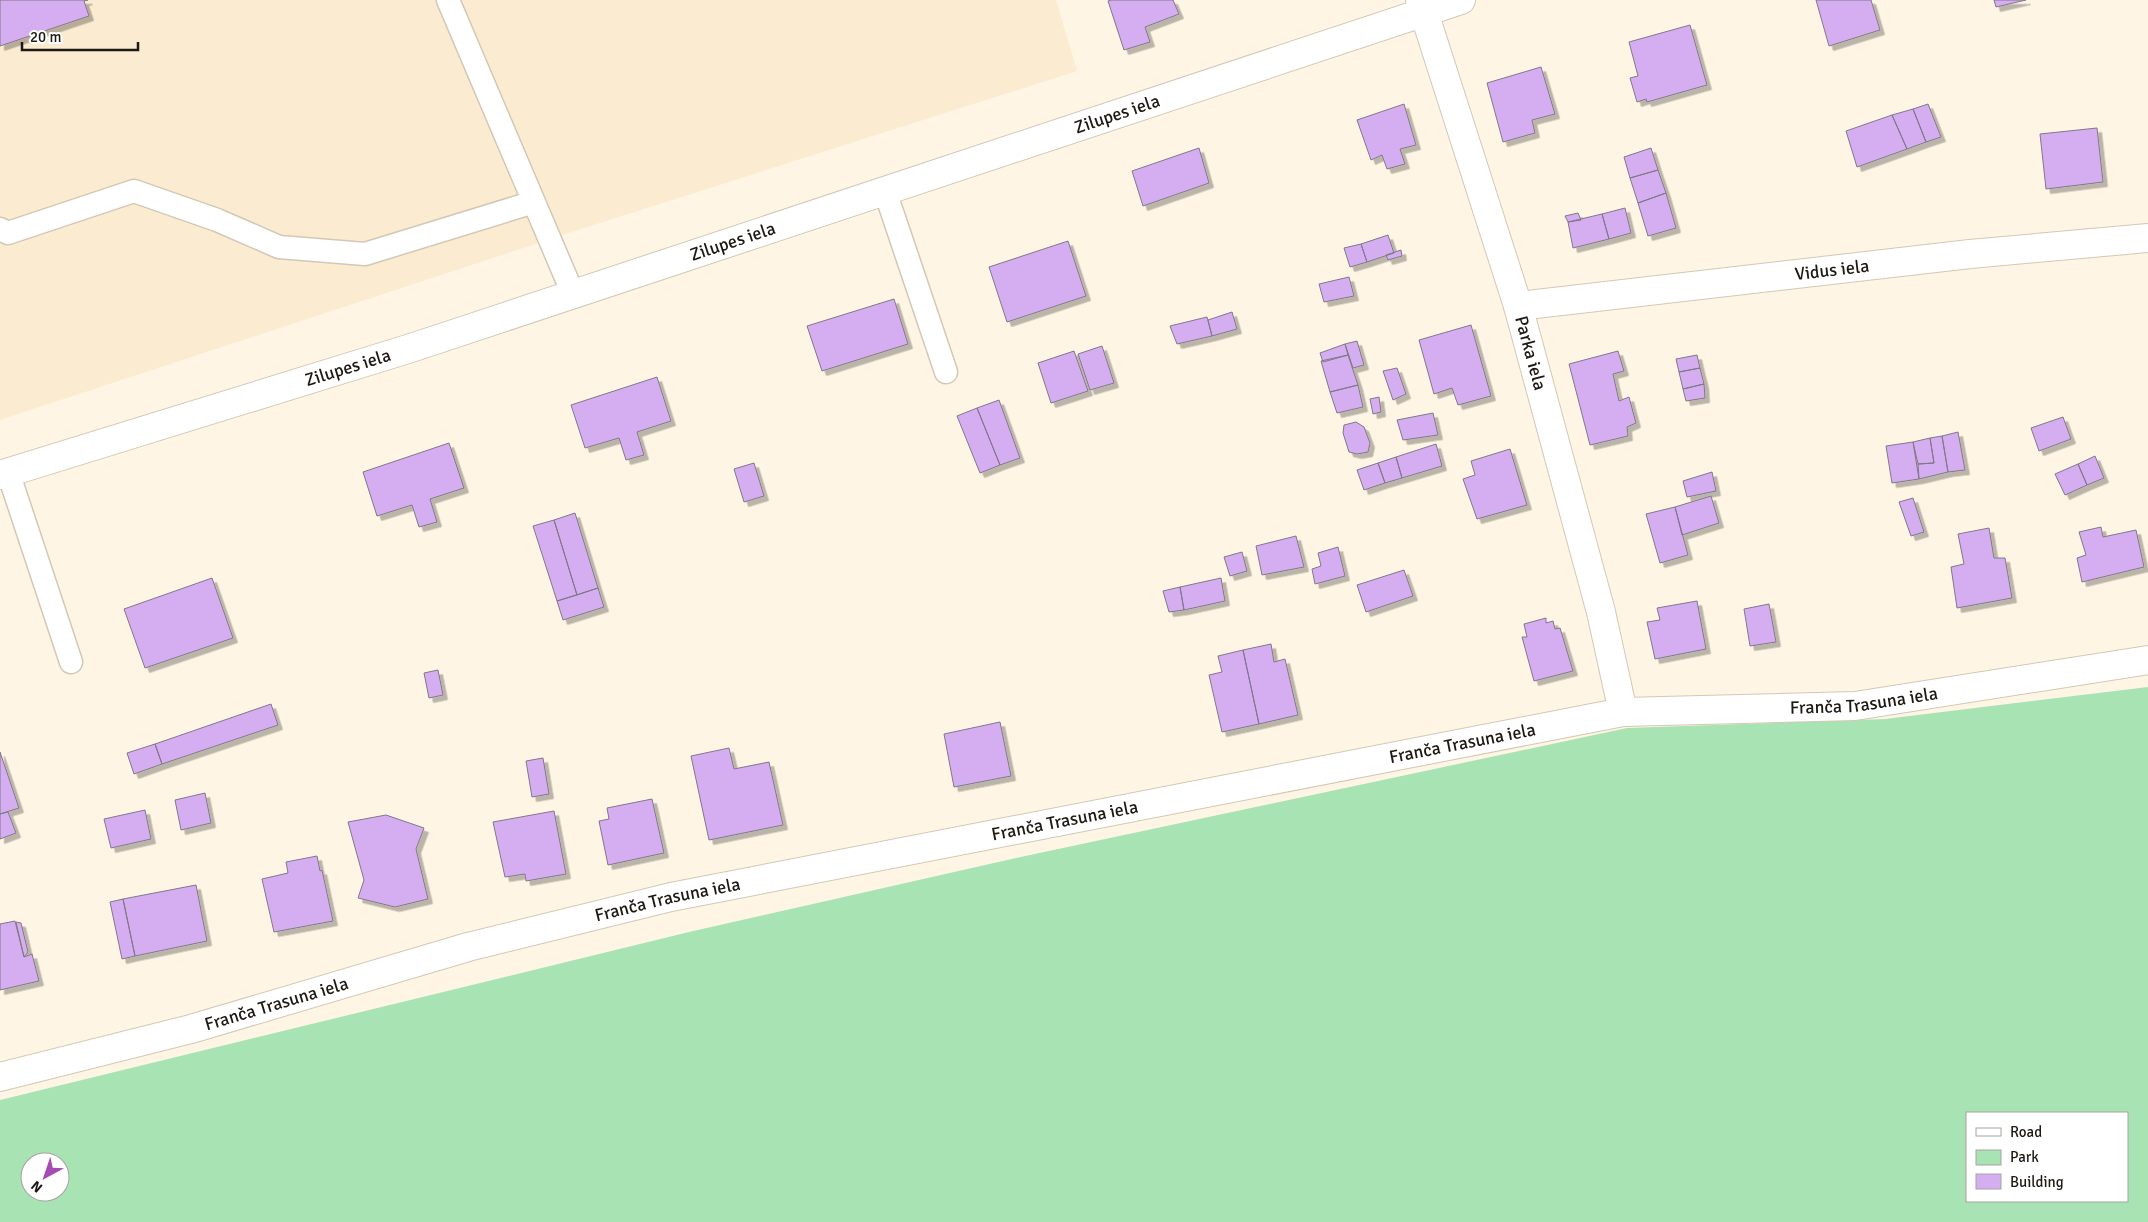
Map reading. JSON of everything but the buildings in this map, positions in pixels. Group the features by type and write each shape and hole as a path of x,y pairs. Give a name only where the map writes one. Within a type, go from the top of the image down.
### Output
{"street":[{"name":"Zilupes iela","path":"4,474 411,348 885,191 1422,6 1461,0"},
{"name":"Parka iela","path":"1422,6 1518,306 1601,612 1623,712"},
{"name":"Vidus iela","path":"1518,306 1970,254 2148,238"},
{"name":"Franča Trasuna iela","path":"0,1077 191,1029 468,947 671,897 1623,712 1855,706 2148,660"}],"lane":[{"path":"448,0 573,294"},
{"path":"0,229 8,233 134,191 217,220 279,247 365,254 534,202"},
{"path":"885,191 946,372"},
{"path":"4,474 71,662"}],"shaded area":[{"path":"0,0 1056,0 1077,71 578,230 0,420"}],"green space":[{"path":"2148,687 2148,1222 0,1222 0,1100 689,932 1016,858 1627,728 1885,719"}]}
